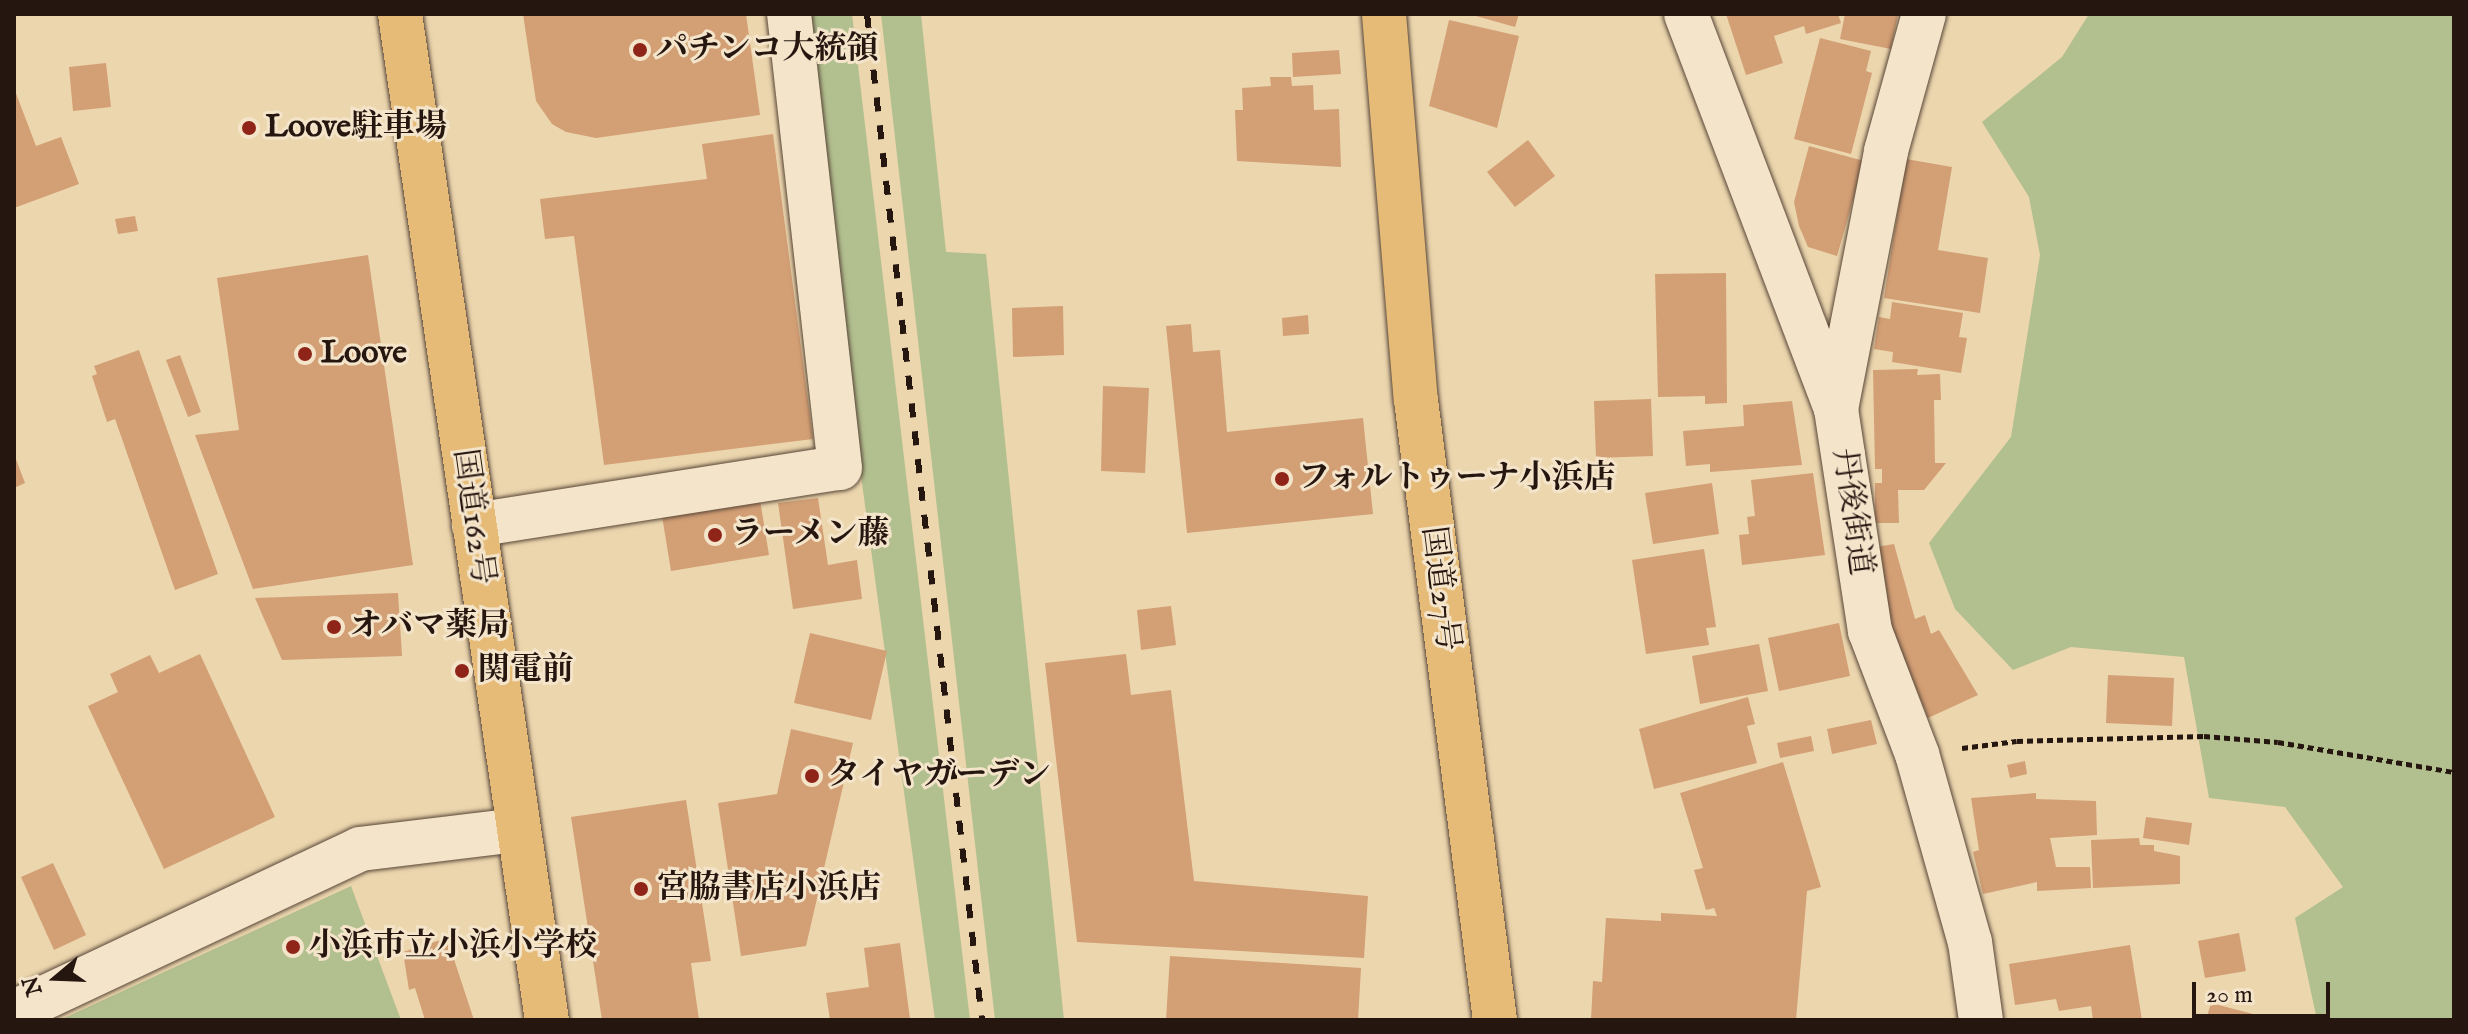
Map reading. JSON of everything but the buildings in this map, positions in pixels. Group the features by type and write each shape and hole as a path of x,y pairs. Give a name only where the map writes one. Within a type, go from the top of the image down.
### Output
{"highway":[{"name":"国道162号","path":"400,14 547,1020"},
{"name":"国道27号","path":"1384,14 1416,400 1495,1020"}],"street":[{"path":"474,525 840,468 789,14"},
{"name":"丹後街道","path":"1686,14 1836,409 1870,631 1917,754 1970,942 1981,1020"},
{"path":"1836,409 1886,151 1924,14"},
{"path":"14,1012 360,849 518,830"}],"path":[{"path":"1917,754 2017,741 2204,736 2278,742 2454,772"}],"green space":[{"path":"807,14 852,14 970,1020 935,1020 862,483"},
{"path":"881,14 921,14 946,252 986,254 1064,1020 995,1020"},
{"path":"2089,14 2454,14 2454,1020 2317,1020 2295,918 2343,887 2285,807 2209,798 2184,657 2071,647 2013,670 1955,609 1929,543 2011,437 2040,255 2029,197 1982,122 2062,57"},
{"name":"小浜市立小浜小学校","path":"351,886 401,1020 60,1020"}],"railway":[{"path":"867,14 982,1020"}],"place":[{"name":"パチンコ大統領","path":"640,50"},
{"name":"Loove駐車場","path":"249,128"},
{"name":"Loove","path":"305,354"},
{"name":"フォルトゥーナ小浜店","path":"1282,479"},
{"name":"ラーメン藤","path":"715,535"},
{"name":"オバマ薬局","path":"334,627"},
{"name":"関電前","path":"462,671"},
{"name":"タイヤガーデン","path":"812,776"},
{"name":"宮脇書店小浜店","path":"641,889"},
{"name":"小浜市立小浜小学校","path":"293,947"}]}
